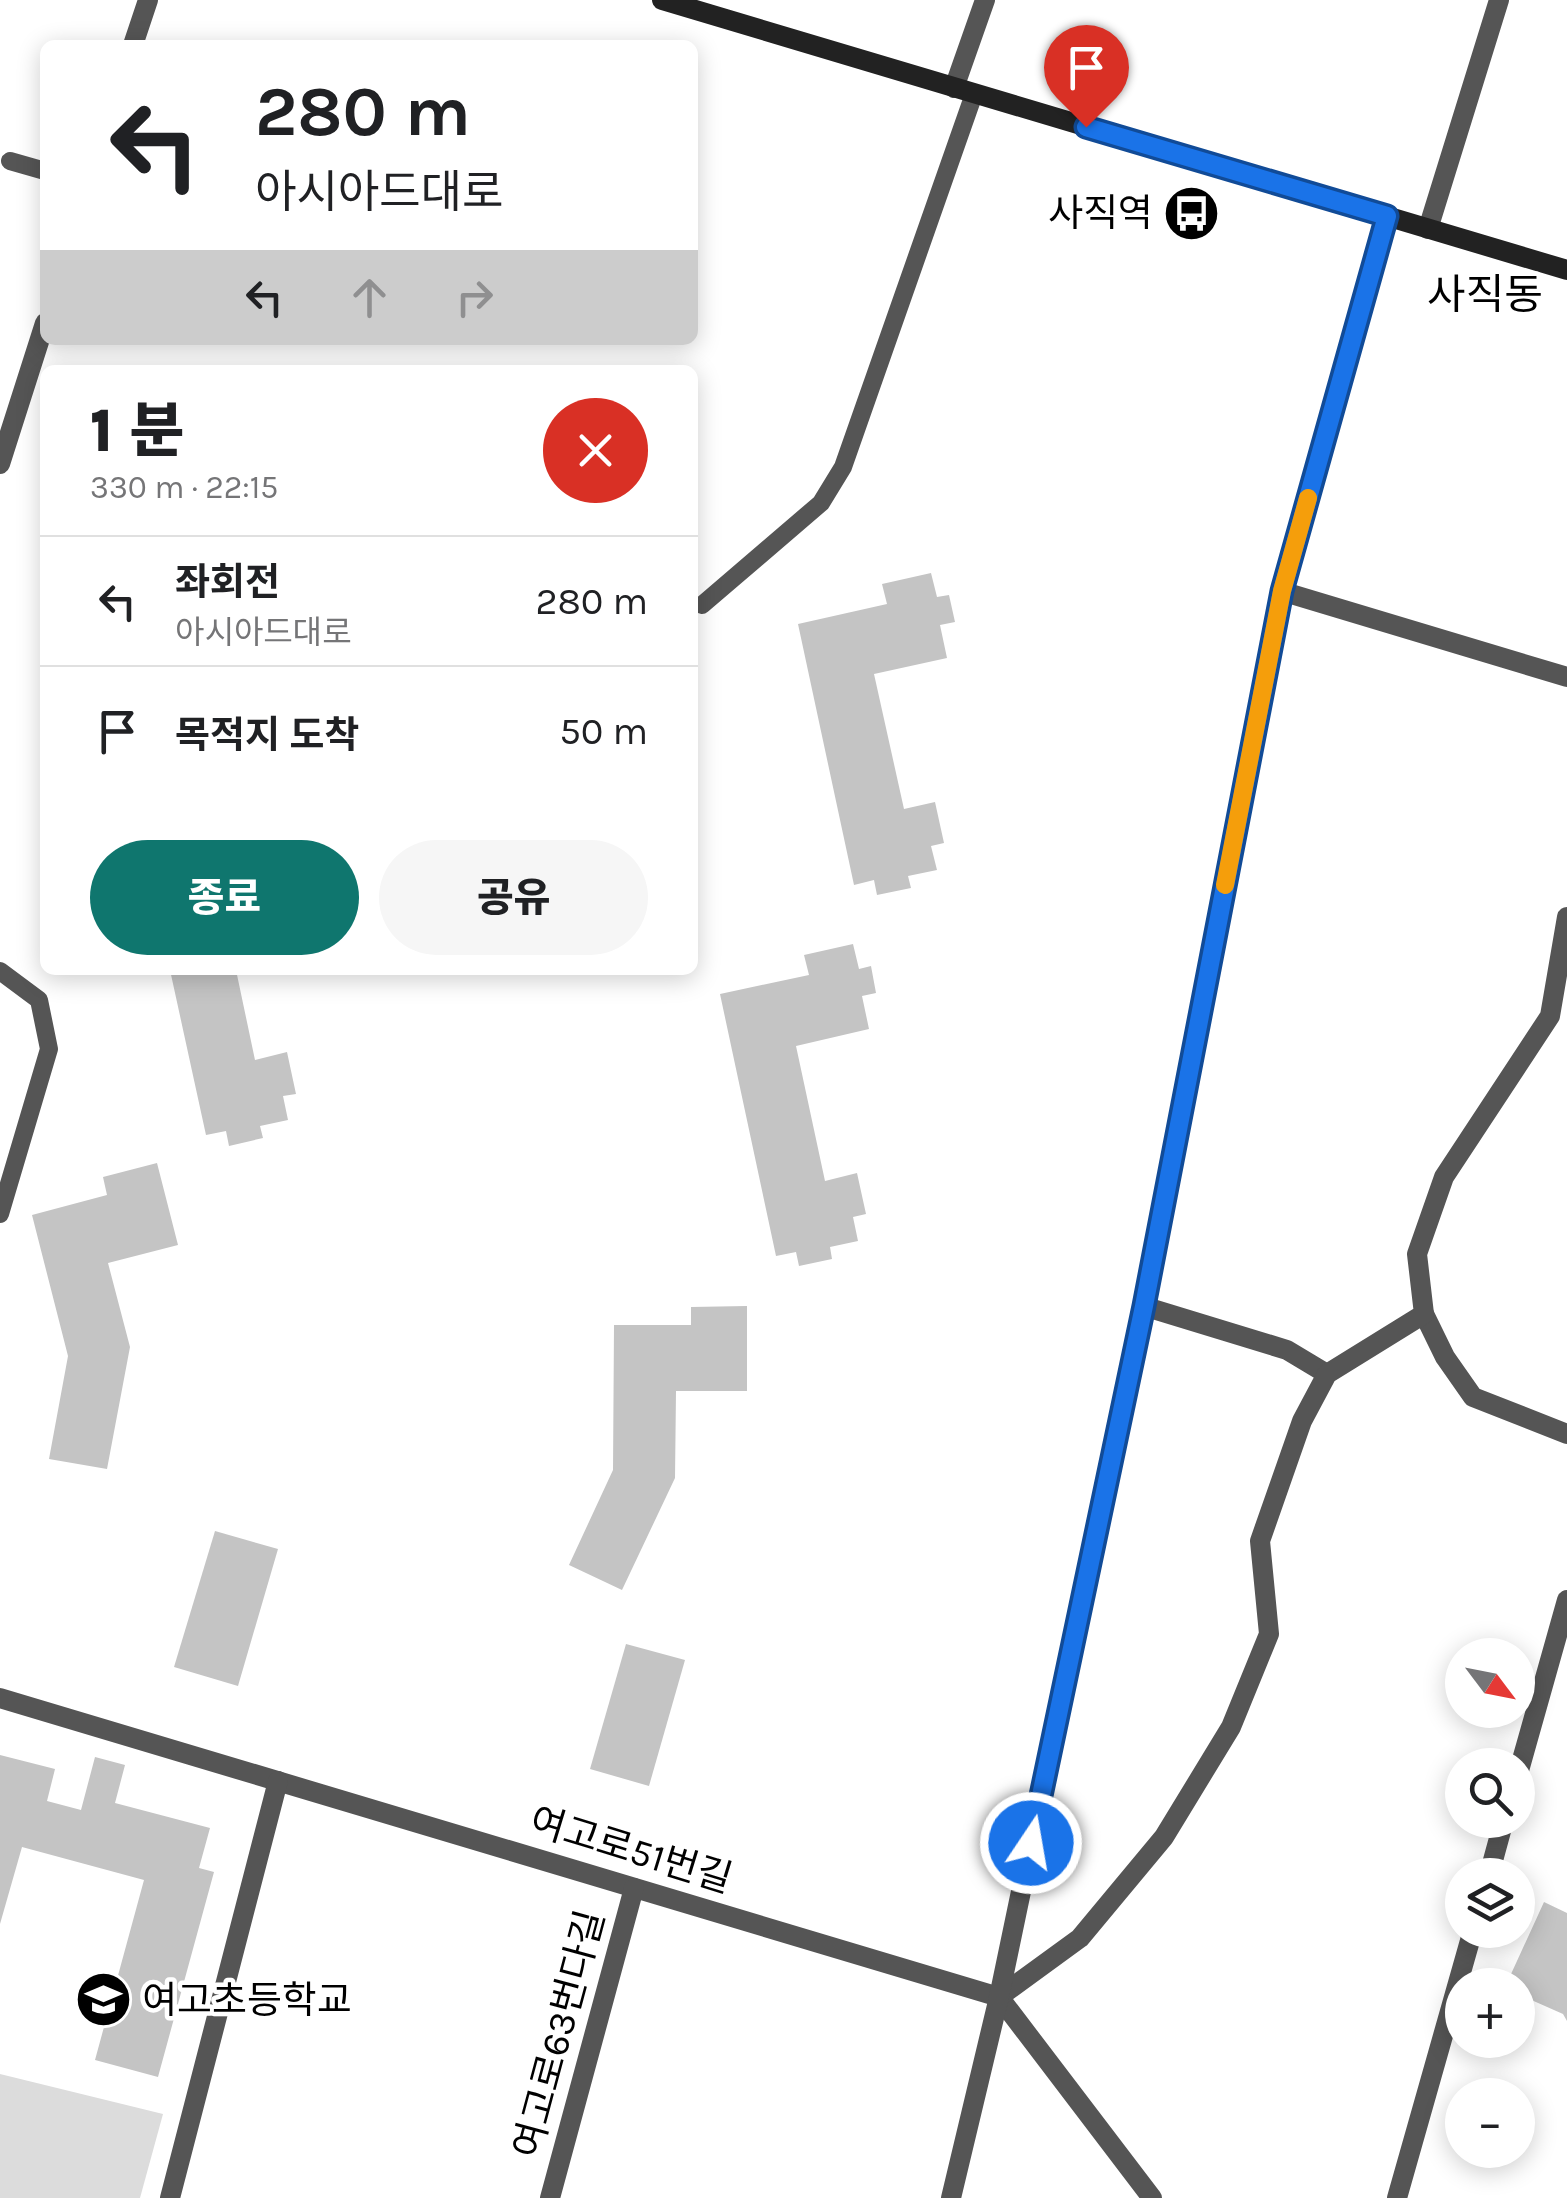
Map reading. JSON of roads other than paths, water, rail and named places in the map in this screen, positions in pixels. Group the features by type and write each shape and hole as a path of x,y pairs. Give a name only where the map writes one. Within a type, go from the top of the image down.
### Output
{"main road":[{"path":"662,0 1567,270"}],"street":[{"path":"136,40 148,0"},
{"path":"964,91 985,0"},
{"path":"1428,229 1499,0"},
{"path":"951,2198 999,1997 1144,1306 1282,591 1387,216"},
{"path":"0,464 40,339"},
{"path":"1282,591 1567,676"},
{"path":"1567,918 1550,1016 1444,1177 1417,1254 1424,1314 1445,1357 1473,1397 1567,1434"},
{"path":"1144,1306 1288,1350 1327,1374"},
{"path":"999,1997 1080,1938 1164,1837 1231,1726 1269,1634 1260,1540 1302,1421 1327,1374 1424,1314"},
{"path":"1525,1748 1567,1600"},
{"name":"여고로51번길","path":"0,1698 999,1997"},
{"path":"170,2198 278,1782"},
{"name":"여고로63번다길","path":"550,2198 634,1888"},
{"path":"1397,2198 1468,1948"},
{"path":"999,1997 1152,2198"}],"lane":[{"path":"702,606 821,503 843,467 964,91"},
{"path":"10,161 40,169"},
{"path":"0,971 39,1000 49,1048 0,1214"}],"place":[{"name":"사직역","path":"1192,213"},
{"name":"여고초등학교","path":"103,2000"}],"district":[{"name":"사직동","path":"1485,295"}]}
